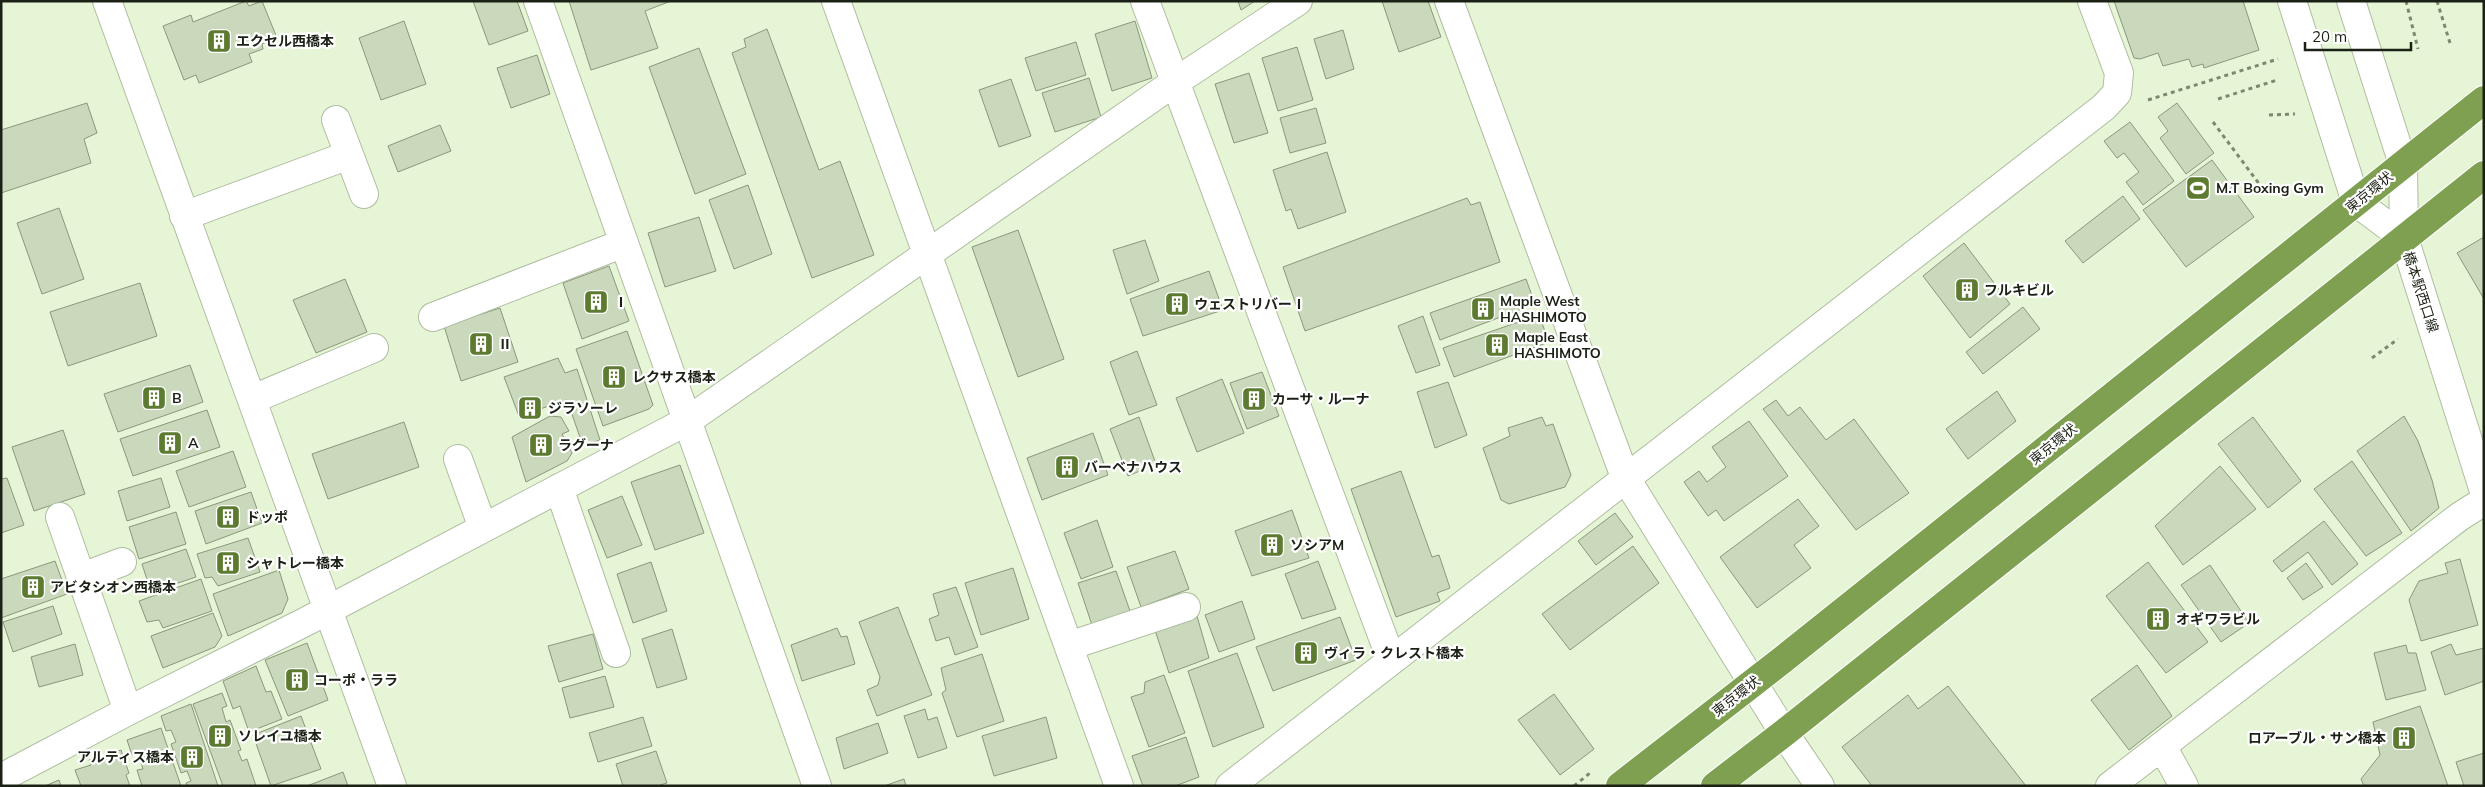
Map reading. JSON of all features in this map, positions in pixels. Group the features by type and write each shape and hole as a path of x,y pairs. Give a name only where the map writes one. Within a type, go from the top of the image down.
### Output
{"highway":[{"name":"東京環状","path":"1620,786 1753,683 2484,100"},
{"path":"1715,786 1784,734 2484,175"}],"street":[{"path":"107,1 392,786"},
{"path":"538,1 817,786"},
{"path":"836,1 1119,786"},
{"path":"1145,1 1391,659"},
{"path":"1,778 329,609 687,421 1175,82 1298,1"},
{"path":"1449,1 1625,477 1784,734 1820,786"},
{"path":"1230,786 2111,100 2118,93 2119,73 2092,1"},
{"path":"2292,1 2356,202"},
{"path":"2351,1 2403,164 2404,238"},
{"path":"336,120 364,194"},
{"path":"184,216 349,155"},
{"name":"橋本駅西口線","path":"2356,202 2404,238 2484,491"},
{"path":"433,317 624,243"},
{"path":"253,399 374,348"},
{"path":"458,459 483,528"},
{"path":"559,488 616,653"},
{"path":"2110,786 2459,517 2484,501"},
{"path":"60,517 128,711"},
{"path":"82,577 122,562"},
{"path":"1069,646 1186,607"},
{"path":"2162,746 2184,786"}],"path":[{"path":"2406,1 2418,49"},
{"path":"2436,1 2450,43"},
{"path":"2146,100 2281,58"},
{"path":"2218,99 2277,80"},
{"path":"2269,115 2298,114"},
{"path":"2213,122 2263,189"},
{"path":"2372,358 2398,339"}],"building":[{"name":"エクセル西橋本","path":"246,1 249,6 262,1 277,38 262,44 263,49 249,54 252,62 199,83 196,75 184,80 163,26 191,15 193,22"},
{"path":"473,1 517,1 528,31 489,45"},
{"path":"569,1 671,1 645,11 658,48 591,70"},
{"path":"1238,1 1255,1 1241,10"},
{"path":"1382,1 1428,1 1441,37 1399,52"},
{"path":"2114,1 2243,1 2259,50 2204,68 2203,64 2192,67 2189,59 2163,66 2158,53 2140,59 2134,58"},
{"path":"404,21 426,84 381,100 359,38"},
{"path":"1135,21 1152,78 1112,91 1095,34"},
{"path":"767,29 819,170 840,161 874,255 812,278 732,53 746,47 744,39"},
{"path":"1343,30 1354,69 1326,79 1314,39"},
{"path":"1076,42 1086,75 1036,91 1025,58"},
{"path":"1297,47 1313,100 1278,111 1262,58"},
{"path":"699,48 746,174 695,194 649,67"},
{"path":"537,55 550,94 511,108 497,68"},
{"path":"1249,73 1268,133 1234,143 1215,84"},
{"path":"1089,78 1101,117 1055,132 1042,93"},
{"path":"1011,79 1031,136 999,147 979,90"},
{"path":"87,103 97,133 84,139 91,163 1,193 1,130"},
{"path":"2177,103 2214,153 2186,174 2160,138 2168,131 2158,117"},
{"path":"1316,108 1326,143 1290,153 1280,118"},
{"path":"2130,122 2174,181 2143,205 2126,182 2139,172 2124,153 2117,158 2104,141"},
{"path":"440,125 451,151 398,172 388,146"},
{"path":"1327,152 1346,212 1298,229 1291,209 1286,211 1273,170"},
{"path":"2212,160 2254,217 2186,267 2143,210"},
{"path":"748,185 772,254 734,269 709,200"},
{"path":"2123,196 2140,219 2083,263 2065,241"},
{"path":"1467,198 1471,205 1480,202 1500,262 1305,331 1283,267"},
{"path":"59,208 84,279 42,294 17,223"},
{"path":"699,217 716,271 665,287 648,233"},
{"path":"1018,230 1064,359 1018,377 972,247"},
{"path":"2484,237 2484,299 2457,253"},
{"path":"1145,240 1159,281 1127,294 1113,250"},
{"name":"フルキビル","path":"1964,243 2010,304 1970,338 1923,276"},
{"name":"Ⅰ","path":"609,266 629,321 582,339 563,283"},
{"name":"ウェストリバーⅠ","path":"1209,271 1223,310 1143,336 1130,299"},
{"path":"345,279 367,332 316,353 293,300"},
{"name":"Maple West HASHIMOTO","path":"1526,279 1535,304 1440,340 1430,313"},
{"path":"140,283 157,336 68,366 50,312"},
{"path":"2023,307 2040,329 1983,374 1966,352"},
{"name":"Ⅱ","path":"500,308 518,362 461,381 444,326"},
{"name":"Maple East HASHIMOTO","path":"1539,315 1549,342 1454,377 1443,348"},
{"path":"1423,316 1440,365 1416,373 1398,326"},
{"name":"レクサス橋本","path":"627,331 653,405 649,409 603,426 576,349"},
{"path":"1137,351 1157,405 1129,415 1110,362"},
{"name":"ジラソーレ","path":"558,358 565,373 577,369 600,440 583,446 567,400 519,416 504,377"},
{"name":"B","path":"190,365 203,402 118,432 104,394"},
{"name":"カーサ・ルーナ","path":"1262,372 1279,416 1247,429 1230,383"},
{"path":"1222,379 1244,433 1197,452 1176,398"},
{"path":"1448,382 1467,435 1435,448 1417,392"},
{"path":"1997,391 2016,421 1968,459 1946,429"},
{"path":"1776,400 1788,416 1800,407 1826,440 1854,419 1909,493 1856,530 1763,409"},
{"name":"A","path":"207,410 220,447 133,476 120,439"},
{"name":"ラグーナ","path":"550,416 561,417 569,431 562,434 572,453 567,461 526,482 512,437"},
{"path":"2404,416 2418,441 2432,480 2439,508 2411,531 2357,451"},
{"path":"1139,417 1156,464 1128,476 1110,429"},
{"path":"1542,417 1546,426 1553,424 1571,475 1565,487 1509,504 1501,500 1483,448 1510,436 1508,428"},
{"path":"2253,417 2301,481 2268,508 2218,444"},
{"path":"1749,421 1788,476 1724,521 1716,510 1708,516 1684,482 1699,471 1707,482 1726,467 1712,447"},
{"path":"404,422 419,467 328,499 312,454"},
{"path":"63,430 85,494 34,511 12,447"},
{"name":"バーベナハウス","path":"1093,433 1108,475 1042,500 1027,458"},
{"path":"233,451 246,487 189,507 176,471"},
{"path":"2352,461 2402,533 2366,556 2314,489"},
{"path":"680,465 704,533 655,550 631,482"},
{"path":"2220,466 2256,509 2183,565 2155,526"},
{"path":"1401,471 1432,557 1439,555 1450,588 1437,593 1440,601 1396,617 1351,489"},
{"path":"7,478 24,525 1,533 1,479"},
{"path":"161,478 170,507 127,521 118,491"},
{"name":"ドッポ","path":"251,492 262,523 206,544 195,511"},
{"path":"622,496 642,545 607,558 588,510"},
{"path":"1798,499 1819,526 1794,545 1811,568 1757,608 1720,557"},
{"name":"ソシアM","path":"1292,510 1309,558 1252,576 1235,531"},
{"path":"176,512 186,544 139,559 129,527"},
{"path":"1615,513 1633,537 1596,565 1578,541"},
{"path":"1097,520 1113,567 1081,579 1064,533"},
{"path":"2324,521 2358,564 2332,585 2308,552 2282,572 2273,561"},
{"name":"シャトレー橋本","path":"248,538 260,572 218,586 212,577 205,578 197,554"},
{"path":"1633,546 1659,583 1570,650 1542,614"},
{"path":"186,549 196,577 151,592 142,564"},
{"path":"1175,551 1189,589 1141,607 1127,567"},
{"path":"2460,559 2478,625 2421,641 2409,600 2419,581 2448,573 2445,563"},
{"name":"アビタシオン西橋本","path":"55,561 67,594 1,618 1,579"},
{"path":"1318,561 1336,609 1302,619 1285,574"},
{"path":"651,562 667,611 633,623 617,574"},
{"name":"オギワラビル","path":"2148,562 2208,642 2166,673 2106,596"},
{"path":"2306,563 2323,587 2303,600 2287,578"},
{"path":"2210,565 2249,623 2221,642 2181,585"},
{"path":"1013,568 1029,619 981,635 965,583"},
{"path":"279,570 288,599 282,613 228,636 213,594"},
{"path":"1116,571 1130,611 1092,625 1078,583"},
{"path":"201,579 212,611 163,628 159,620 147,622 139,601"},
{"path":"956,587 978,647 955,655 949,637 936,641 929,619 939,615 933,594"},
{"path":"1242,601 1255,639 1219,652 1205,615"},
{"path":"53,606 62,634 13,652 3,622"},
{"path":"898,607 932,695 877,716 867,690 878,685 880,677 859,622"},
{"path":"213,613 222,636 215,647 163,668 151,636"},
{"path":"1197,616 1209,658 1169,673 1155,630"},
{"name":"ヴィラ・クレスト橋本","path":"1340,617 1356,660 1273,691 1256,647"},
{"path":"837,628 841,637 847,636 855,664 802,681 791,645"},
{"path":"672,629 687,679 657,688 642,639"},
{"path":"593,634 603,669 559,682 548,646"},
{"name":"コーポ・ララ","path":"307,643 328,700 288,716 265,660"},
{"path":"75,644 83,675 39,687 31,657"},
{"path":"2451,644 2456,655 2484,648 2484,681 2445,695 2431,652"},
{"path":"2406,645 2408,653 2416,653 2426,690 2386,700 2374,653"},
{"path":"1237,653 1264,727 1213,747 1188,671"},
{"path":"982,654 1004,721 957,737 942,693 946,690 941,668"},
{"path":"2137,665 2172,716 2129,750 2091,700"},
{"path":"256,666 266,692 271,691 282,719 249,732 240,706 233,709 223,681"},
{"path":"1164,675 1185,733 1149,747 1131,697 1144,693 1145,682"},
{"path":"605,676 614,707 570,718 562,688"},
{"path":"1948,686 2026,786 1872,786 1842,747 1908,695 1918,709"},
{"name":"ソレイユ橋本","path":"222,693 227,706 222,708 226,722 230,720 241,750 238,751 242,761 247,759 256,786 223,786 193,704"},
{"path":"1554,694 1594,749 1560,775 1518,720"},
{"name":"アルティス橋本","path":"191,704 218,786 187,786 186,783 191,781 187,771 181,773 171,744 176,742 171,730 166,731 161,716"},
{"name":"ロアーブル・サン橋本","path":"2420,706 2448,786 2364,786 2361,779 2380,755 2373,722"},
{"path":"925,709 928,720 937,717 947,748 918,758 904,716"},
{"path":"301,716 321,769 271,786 253,735"},
{"path":"643,717 652,746 598,762 589,733"},
{"path":"1046,717 1057,758 994,776 982,736"},
{"path":"878,723 888,753 844,769 836,738"},
{"path":"161,728 181,786 142,786 137,770 143,769 138,753 132,755 127,740"},
{"path":"1186,737 1199,777 1175,786 1143,786 1132,756"},
{"path":"121,750 129,773 126,775 130,786 81,786 75,770 91,765 89,760"},
{"path":"656,751 667,783 657,786 623,786 616,764"},
{"path":"2484,753 2484,786 2464,786 2456,762"},
{"path":"343,772 348,786 307,786"},
{"path":"904,779 906,786 884,786"},
{"path":"59,780 61,786 45,786"}],"place":[{"name":"エクセル西橋本","path":"219,41"},
{"name":"M.T Boxing Gym","path":"2198,188"},
{"name":"フルキビル","path":"1967,290"},
{"name":"Ⅰ","path":"596,302"},
{"name":"ウェストリバーⅠ","path":"1177,304"},
{"name":"Maple West HASHIMOTO","path":"1483,309"},
{"name":"Ⅱ","path":"481,344"},
{"name":"Maple East HASHIMOTO","path":"1497,345"},
{"name":"レクサス橋本","path":"614,377"},
{"name":"B","path":"154,398"},
{"name":"カーサ・ルーナ","path":"1254,399"},
{"name":"ジラソーレ","path":"530,408"},
{"name":"A","path":"170,443"},
{"name":"ラグーナ","path":"541,445"},
{"name":"バーベナハウス","path":"1067,467"},
{"name":"ドッポ","path":"228,517"},
{"name":"ソシアM","path":"1272,545"},
{"name":"シャトレー橋本","path":"228,563"},
{"name":"アビタシオン西橋本","path":"33,587"},
{"name":"オギワラビル","path":"2158,619"},
{"name":"ヴィラ・クレスト橋本","path":"1306,653"},
{"name":"コーポ・ララ","path":"297,680"},
{"name":"ソレイユ橋本","path":"220,736"},
{"name":"ロアーブル・サン橋本","path":"2404,738"},
{"name":"アルティス橋本","path":"192,757"}]}
